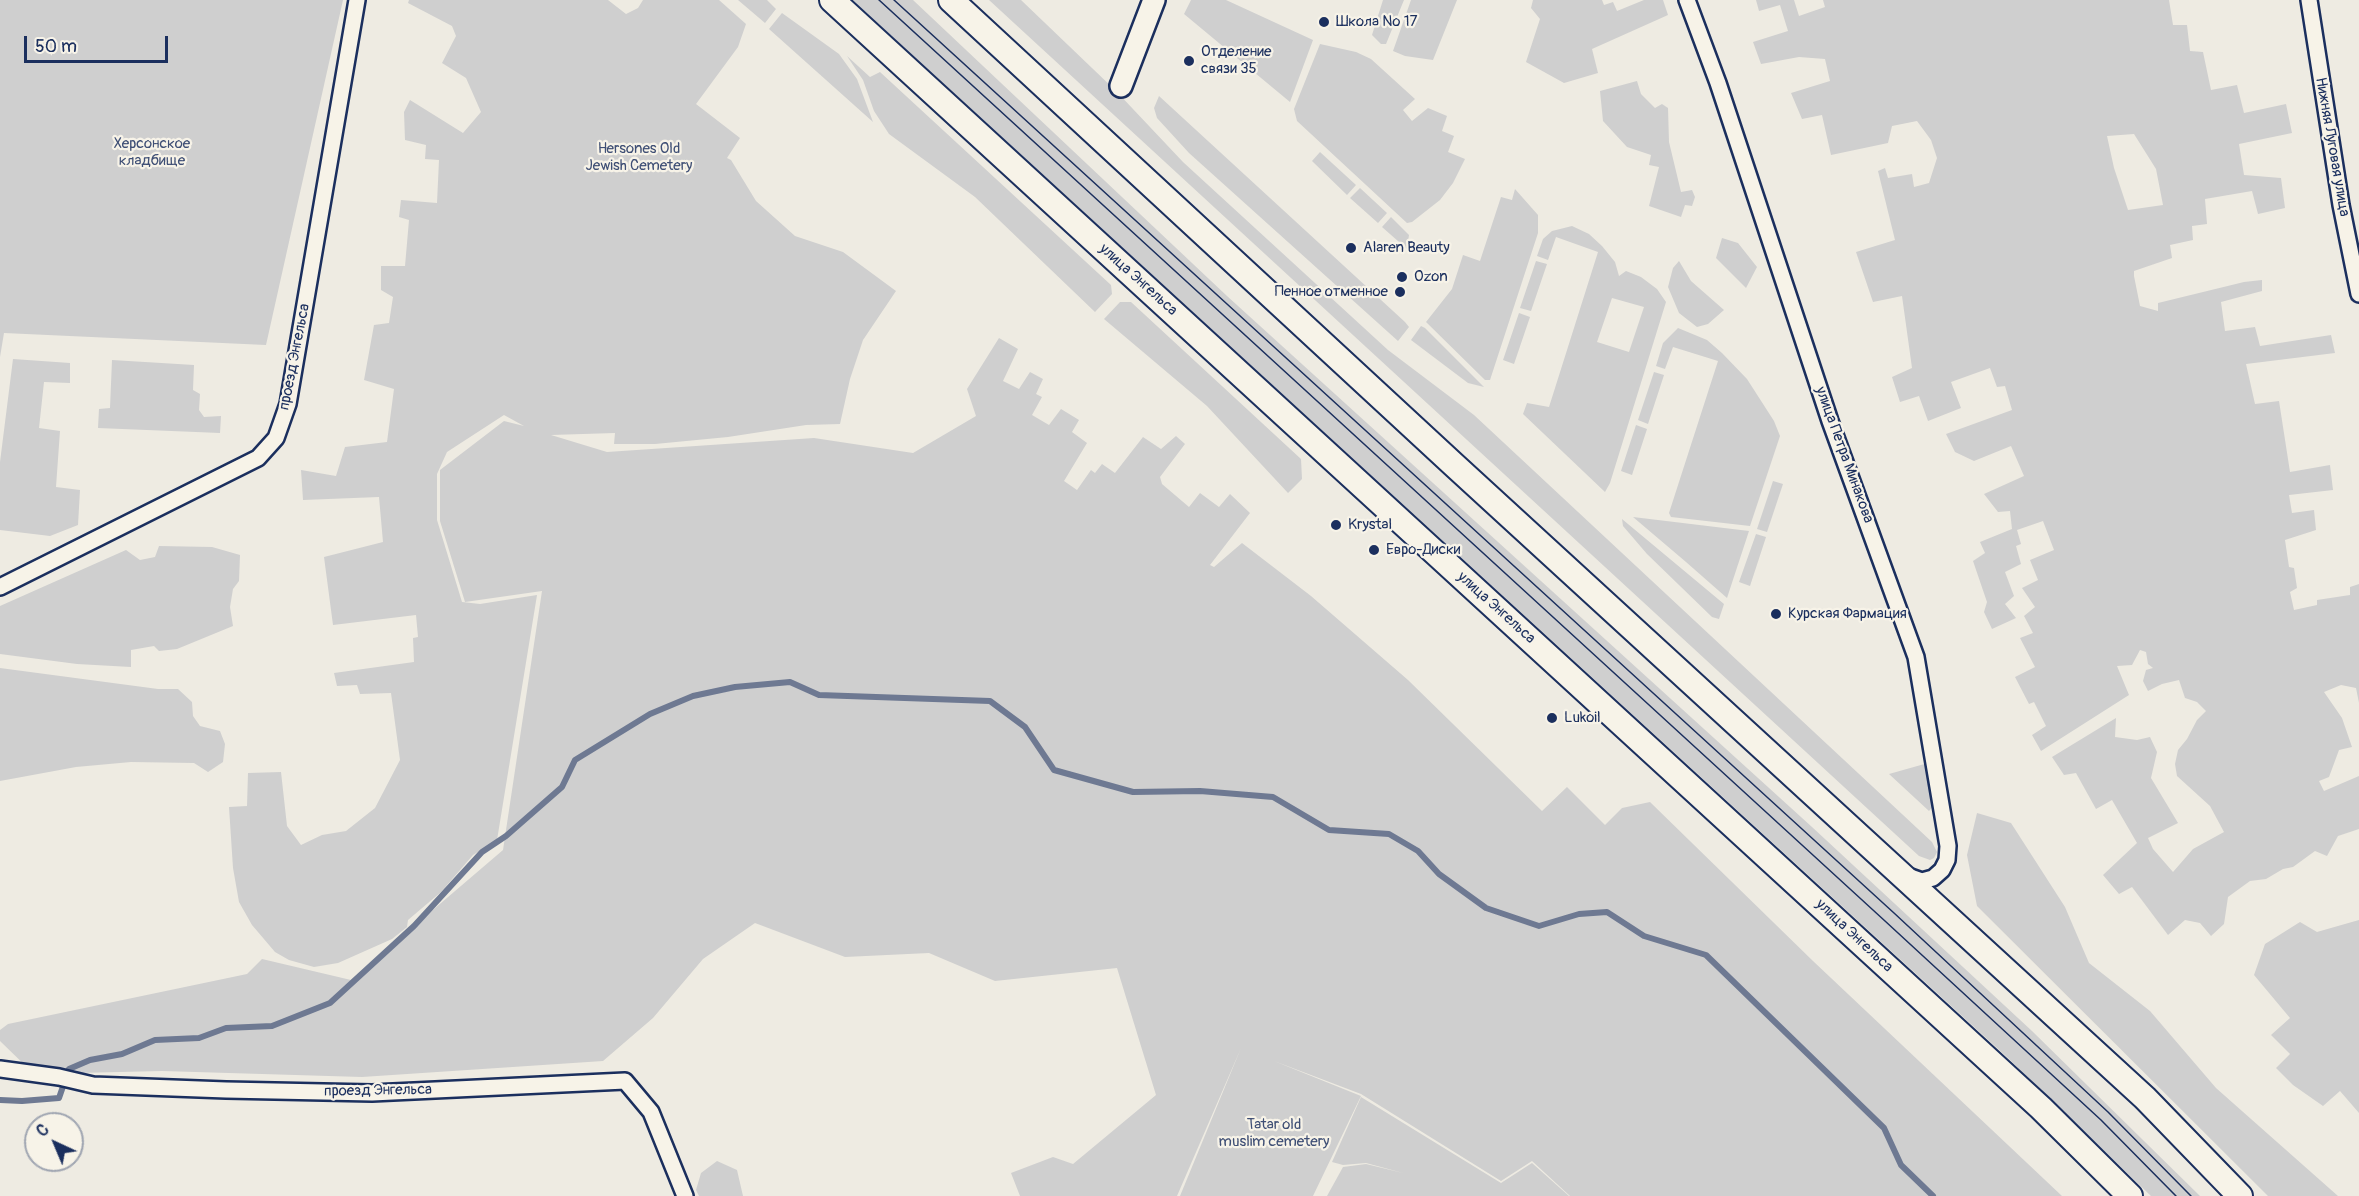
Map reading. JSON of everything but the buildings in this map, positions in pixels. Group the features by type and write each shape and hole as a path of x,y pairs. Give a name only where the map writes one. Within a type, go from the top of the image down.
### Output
{"main road":[{"name":"улица Энгельса","path":"831,0 2032,1100 2130,1196"},
{"path":"951,0 1444,456 2145,1098 2240,1196"}],"street":[{"name":"проезд Энгельса","path":"0,587 258,458 276,438 288,404 357,0"},
{"path":"1121,86 1154,0"},
{"name":"улица Петра Минакова","path":"1687,0 1718,83 1830,421 1917,657 1934,750 1947,853 1942,870 1933,878 1922,881 1910,878 1898,870"},
{"name":"Нижняя Луговая улица","path":"2309,0 2341,205 2359,294"},
{"name":"проезд Энгельса","path":"0,1069 105,1085 372,1093 625,1081 651,1112 685,1196"}],"green space":[{"name":"Херсонское кладбище","path":"0,0 343,0 266,345 4,333 0,357"},
{"path":"409,0 608,0 626,14 638,8 643,0 719,0 746,24 738,47 696,104 740,138 727,158 731,160 756,201 795,236 843,252 896,291 863,340 850,379 840,424 806,425 728,437 655,444 614,444 615,433 551,435 607,452 814,438 913,453 976,416 967,389 999,338 1018,349 1003,381 1019,389 1030,372 1043,379 1036,394 1042,397 1032,415 1049,425 1061,409 1079,420 1072,432 1087,443 1064,481 1077,490 1091,470 1095,473 1102,464 1115,473 1143,437 1161,449 1176,436 1185,444 1160,477 1162,484 1189,507 1200,493 1219,507 1230,494 1250,513 1210,565 1214,567 1242,543 1311,596 1408,680 1542,811 1567,787 1605,825 1622,808 1650,802 1813,961 2062,1196 1570,1196 1532,1161 1501,1181 1361,1094 1274,1061 1361,1096 1313,1196 1180,1196 1241,1048 1177,1196 1020,1196 1011,1173 1053,1157 1073,1164 1156,1095 1117,968 995,981 929,953 845,957 755,923 703,959 653,1018 603,1061 362,1077 162,1071 34,1074 0,1041 0,1030 8,1024 247,974 262,959 351,980 503,850 542,591 465,602 440,521 440,470 504,421 524,426 504,415 447,452 437,474 437,520 462,602 480,604 537,595 497,840 473,855 441,892 408,920 407,927 392,939 338,963 314,967 289,960 275,952 252,925 239,902 233,868 229,807 247,806 248,773 281,772 287,826 301,845 322,835 346,831 375,808 400,760 391,693 360,694 357,685 337,686 334,673 414,662 413,638 418,637 416,615 333,625 324,557 383,542 379,497 303,500 301,470 336,476 345,447 387,442 394,389 364,380 374,325 389,323 393,297 381,290 381,266 405,266 409,220 399,217 401,200 437,203 439,160 425,159 426,145 405,140 404,112 410,100 463,133 481,112 466,78 442,63 456,36 452,26 408,3"},
{"path":"738,0 767,0 776,9 765,23"},
{"path":"852,0 913,0 1227,296 1812,827 2032,1031 2200,1196 2151,1196 2008,1058"},
{"path":"989,0 1021,0 1116,91 1183,162 1388,350 1474,415 1932,842 1937,852 1934,858 1930,860 1919,856"},
{"path":"1191,0 1226,0 1313,40 1290,102 1184,14"},
{"path":"1383,0 1404,0 1386,44 1381,44 1372,35"},
{"path":"1411,0 1457,0 1433,60 1405,56 1393,51"},
{"path":"1533,0 1602,0 1604,5 1613,2 1617,11 1644,0 1663,0 1668,15 1592,49 1598,73 1564,83 1526,62 1540,19 1531,8"},
{"path":"1756,0 1794,0 1799,16 1825,7 1823,0 2169,0 2173,25 2187,25 2190,51 2203,52 2211,90 2237,85 2244,113 2286,104 2292,133 2239,144 2244,175 2281,178 2285,208 2258,214 2252,191 2205,199 2207,224 2192,226 2193,240 2170,245 2172,258 2134,271 2134,276 2140,306 2158,311 2158,303 2244,282 2262,280 2262,291 2221,302 2225,331 2255,327 2260,346 2331,335 2335,353 2246,364 2255,404 2279,401 2290,472 2330,465 2333,490 2289,495 2292,513 2314,510 2316,530 2285,540 2289,567 2294,568 2297,588 2290,592 2294,610 2317,605 2317,600 2350,595 2350,587 2359,584 2359,703 2356,688 2341,685 2324,692 2342,718 2352,747 2339,750 2329,777 2319,781 2324,791 2359,776 2359,829 2338,836 2327,856 2315,851 2293,867 2283,869 2266,879 2250,881 2228,897 2224,924 2211,936 2200,923 2185,920 2168,935 2132,887 2119,894 2103,875 2137,843 2112,800 2096,809 2076,773 2064,775 2052,757 2116,718 2115,737 2137,740 2150,737 2157,752 2151,778 2178,823 2148,838 2153,849 2173,872 2193,849 2224,832 2210,806 2177,776 2175,764 2178,750 2197,720 2206,711 2197,702 2185,698 2179,680 2162,684 2148,691 2143,681 2146,670 2153,668 2148,664 2146,652 2140,650 2132,665 2117,666 2129,695 2041,751 2032,735 2046,726 2034,702 2029,704 2015,677 2035,667 2020,638 2033,633 2024,616 2035,607 2022,588 2038,580 2030,560 2054,550 2043,521 2017,530 2021,544 2016,546 2021,564 2005,572 2014,596 2005,604 2016,618 1992,629 1984,612 1987,602 1973,561 1985,553 1980,542 2012,529 2010,511 1998,512 1984,494 2024,476 2011,446 1974,461 1955,452 1946,434 2012,410 2005,386 1997,387 1990,368 1951,382 1961,408 1928,421 1919,396 1900,402 1892,377 1912,368 1902,296 1873,302 1856,252 1895,240 1878,171 1885,168 1888,178 1912,174 1914,187 1929,183 1937,158 1931,140 1917,121 1892,126 1888,143 1831,155 1822,115 1802,119 1791,93 1830,81 1825,59 1799,57 1761,64 1753,42 1788,31 1780,5 1759,11","holes":["2134,134 2156,169 2163,205 2128,210 2114,168 2107,136"]},
{"path":"782,13 839,54 857,79 873,122 769,29"},
{"path":"1320,44 1356,52 1371,59 1415,99 1403,110 1412,121 1428,108 1447,116 1442,131 1454,136 1448,152 1465,159 1453,183 1440,200 1412,222 1407,223 1297,121 1294,109"},
{"path":"847,56 870,77 880,72 1111,285 1112,294 1095,312 975,197 889,134 874,111 863,80"},
{"path":"1637,81 1641,94 1655,108 1662,104 1668,108 1669,142 1681,192 1692,190 1695,197 1692,206 1685,205 1681,217 1649,206 1659,167 1649,165 1651,155 1627,147 1603,121 1600,91"},
{"path":"1159,96 1405,322 1409,327 1398,341 1189,153 1157,118 1154,108"},
{"path":"1320,152 1356,185 1347,195 1312,161"},
{"path":"1360,188 1387,213 1378,223 1350,198"},
{"path":"1515,189 1538,215 1538,233 1490,380 1485,380 1426,322 1452,289 1463,255 1480,261 1501,197 1512,200"},
{"path":"1391,217 1409,235 1407,249 1382,227"},
{"path":"1572,226 1589,234 1615,262 1619,276 1626,271 1641,277 1657,289 1666,302 1610,483 1605,492 1523,414 1527,403 1549,407 1598,252 1556,237 1548,260 1537,256 1543,239 1552,231","holes":["1612,298 1644,307 1629,352 1597,342"]},
{"path":"1722,238 1738,243 1757,267 1746,288 1716,258"},
{"path":"1536,261 1547,264 1531,311 1520,308"},
{"path":"1679,261 1691,281 1724,310 1708,324 1697,327 1679,313 1668,287 1673,268"},
{"path":"1120,302 1131,302 1301,459 1302,479 1288,493 1207,406 1104,319"},
{"path":"1519,313 1530,317 1514,364 1503,360"},
{"path":"1421,326 1484,387 1468,383 1411,340"},
{"path":"1678,328 1707,340 1747,379 1774,421 1780,436 1750,526 1671,517 1669,513 1718,361 1673,347 1665,369 1656,366 1663,343"},
{"path":"13,359 70,363 70,383 44,382 39,428 60,431 56,487 80,490 78,525 50,536 0,530 0,462"},
{"path":"112,360 194,365 193,390 200,394 199,410 204,417 221,416 220,433 98,428 99,409 110,408"},
{"path":"1654,372 1664,375 1648,424 1638,420"},
{"path":"1636,425 1647,429 1632,475 1621,471"},
{"path":"1773,481 1783,484 1767,532 1757,529"},
{"path":"1633,517 1749,531 1727,598 1686,562"},
{"path":"1622,519 1724,604 1719,619 1712,617 1647,554 1623,526"},
{"path":"1756,534 1766,537 1750,586 1739,582"},
{"path":"159,546 212,547 240,555 239,581 233,589 230,607 233,626 177,649 159,651 154,646 131,650 131,667 77,664 0,654 0,606 126,550 140,560 155,557"},
{"path":"0,668 158,689 178,689 192,702 193,716 200,726 220,731 225,744 223,762 208,772 194,763 131,762 76,767 0,781"},
{"path":"1928,763 1935,804 1929,811 1889,774"},
{"path":"1977,813 2011,823 2065,907 2089,963 2150,1011 2216,1088 2338,1196 2268,1196 1977,906 1967,855"},
{"path":"2359,920 2359,1113 2340,1091 2323,1106 2293,1085 2276,1068 2290,1054 2271,1035 2290,1018 2254,975 2265,944 2300,922 2317,932"},
{"path":"1361,1097 1501,1183 1532,1163 1569,1196 1327,1196 1343,1167 1366,1164 1403,1173 1366,1163 1343,1165 1332,1162"},
{"path":"717,1161 737,1170 743,1196 699,1196 696,1190 701,1173"}],"waterway":[{"path":"0,1100 59,1098 69,1069 90,1060 122,1054 155,1040 199,1038 226,1028 272,1026 330,1003 414,926 482,852 506,836 562,787 575,760 650,714 693,696 735,687 790,682 819,695 990,701 1025,727 1054,770 1133,792 1200,791 1273,797 1329,830 1389,834 1418,851 1439,874 1486,908 1539,926 1579,914 1607,912 1644,936 1706,955 1884,1128 1901,1165 1933,1196"}],"tram line":[{"path":"879,0 2101,1120 2176,1196"},
{"path":"894,0 1894,913 2108,1112 2191,1196"}],"place":[{"name":"Школа № 17","path":"1324,22"},
{"name":"Отделение связи 35","path":"1189,61"},
{"name":"Alaren Beauty","path":"1351,248"},
{"name":"Ozon","path":"1402,277"},
{"name":"Пенное отменное","path":"1400,292"},
{"name":"Krystal","path":"1336,525"},
{"name":"Евро-Диски","path":"1374,550"},
{"name":"Курская Фармация","path":"1776,614"},
{"name":"Lukoil","path":"1552,718"}],"park label":[{"name":"Hersones Old Jewish Cemetery","path":"639,158"},
{"name":"Tatar old muslim cemetery","path":"1274,1134"}]}
